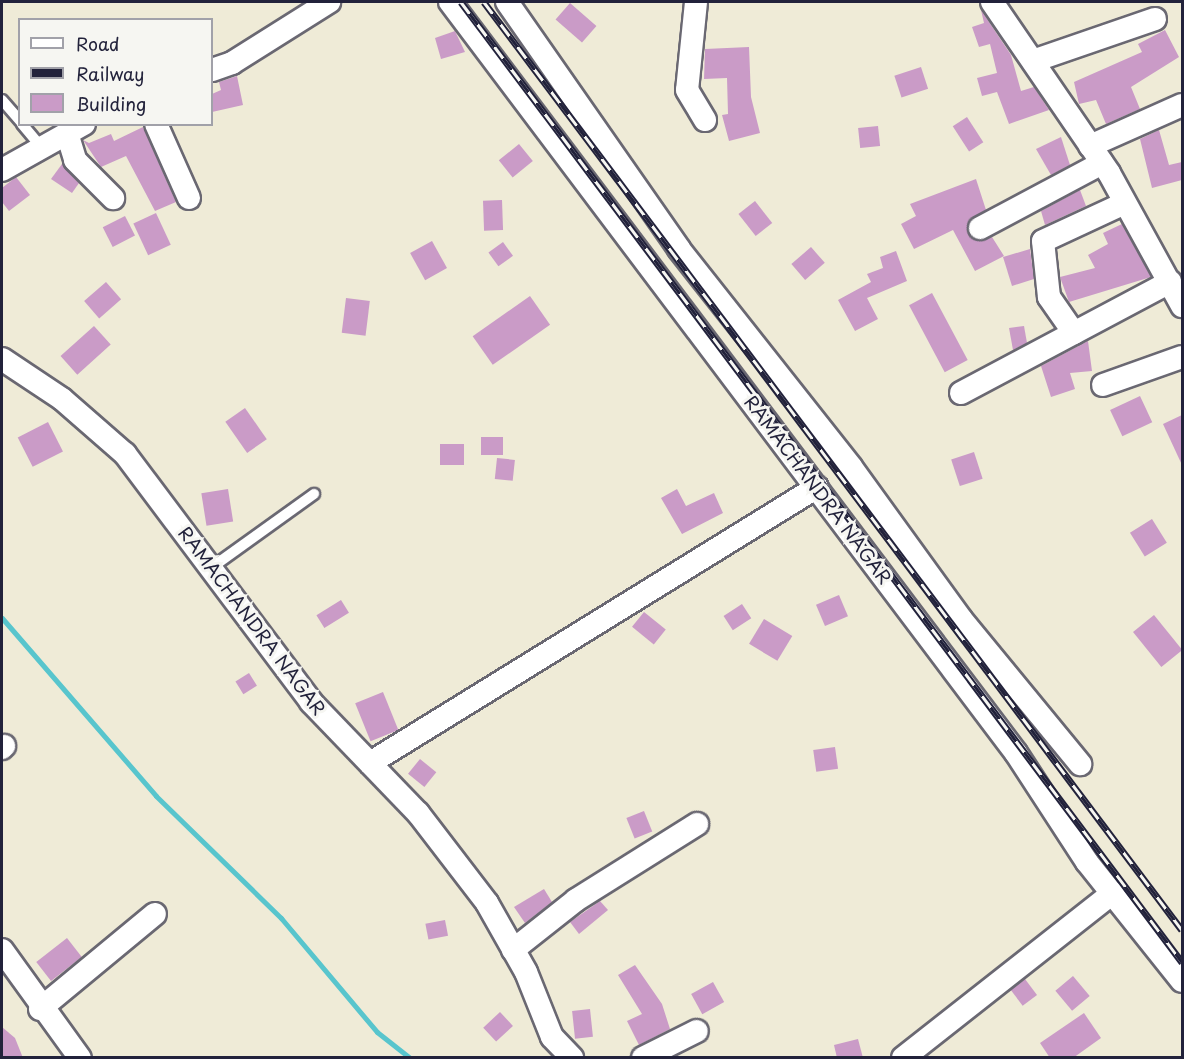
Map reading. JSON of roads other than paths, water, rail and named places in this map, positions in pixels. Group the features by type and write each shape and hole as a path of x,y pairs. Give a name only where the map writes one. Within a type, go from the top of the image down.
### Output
{"street":[{"path":"213,70 232,63 328,2"},
{"name":"RAMACHANDRA NAGAR","path":"450,2 1016,753 1087,862 1182,981"},
{"path":"507,2 679,249 851,467 961,619 1080,764"},
{"path":"696,2 687,90 705,120"},
{"path":"992,2 1096,154 1182,306"},
{"path":"1033,61 1155,20"},
{"path":"980,228 1096,154 1182,105"},
{"path":"157,126 189,198"},
{"path":"2,170 75,129 75,160 113,198"},
{"path":"1074,333 1049,297 1043,241 1125,203"},
{"path":"961,393 1170,282"},
{"path":"1104,385 1182,357"},
{"name":"RAMACHANDRA NAGAR","path":"2,359 62,399 125,454 310,702 418,813 480,894 513,950 552,1037 572,1058"},
{"path":"370,763 817,487"},
{"path":"513,950 576,900 697,824"},
{"path":"903,1058 1113,893"},
{"path":"40,1010 155,914"},
{"path":"2,950 40,1010 80,1058"},
{"path":"643,1058 697,1031"}],"lane":[{"path":"2,100 18,119"},
{"path":"24,126 41,147"},
{"path":"212,568 315,495"}],"waterway":[{"path":"2,618 156,796 281,918 377,1032 410,1058"}],"railway":[{"path":"461,2 1182,962"},
{"path":"484,2 1182,930"}]}
